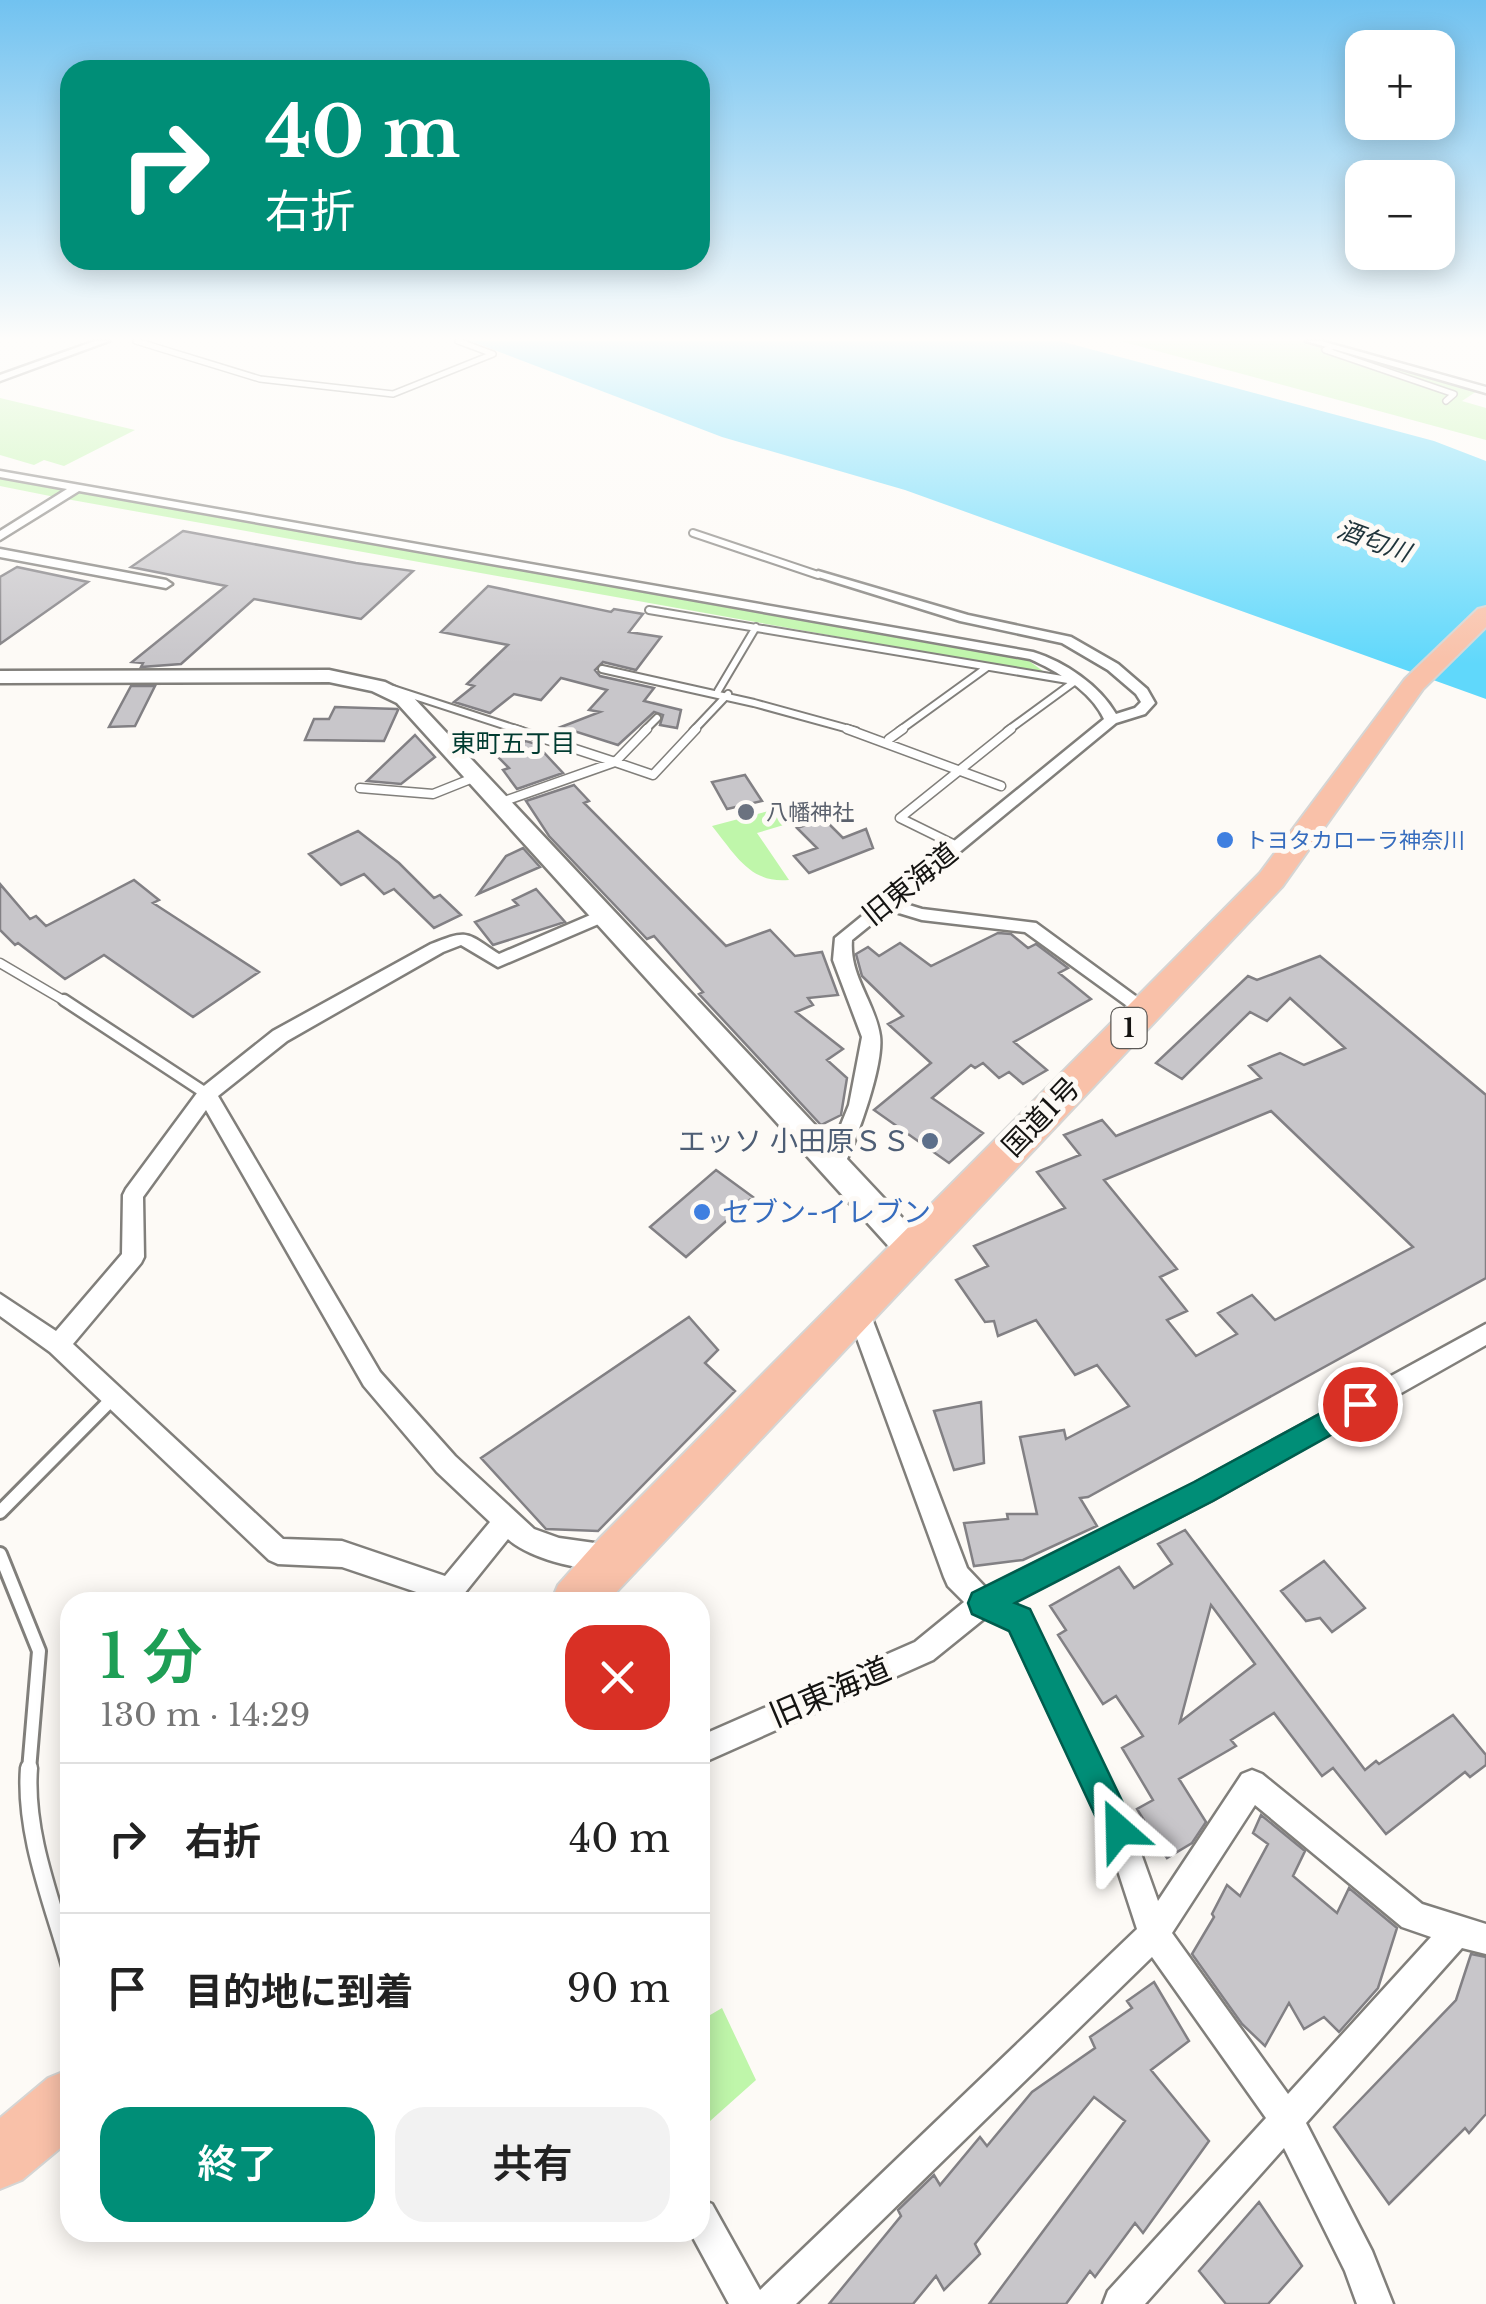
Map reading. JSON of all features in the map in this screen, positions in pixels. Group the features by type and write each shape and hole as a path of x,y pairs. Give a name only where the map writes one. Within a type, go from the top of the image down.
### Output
{"highway":[{"name":"国道1号","path":"585,1592 1271,880 1336,796 1414,684 1486,614"},
{"path":"0,2158 60,2108"}],"street":[{"path":"0,474 967,642 1043,659 1106,707 1111,720"},
{"path":"0,536 77,488"},
{"path":"0,553 166,584"},
{"name":"旧東海道","path":"818,575 965,618 1066,640 1113,667 1146,697 1145,709 1111,720 844,938 842,960 871,1037 858,1105 835,1164"},
{"path":"0,676 287,674 353,678 404,700 913,1251"},
{"path":"886,903 920,916 1007,921 1030,927 1147,1010"},
{"path":"58,1345 133,1257 134,1195 207,1094 280,1036 437,948 463,938 498,961 602,916"},
{"path":"207,1094 372,1380 446,1464 526,1539 559,1551 616,1556"},
{"path":"0,1304 58,1345 278,1551 342,1554 450,1591 506,1520"},
{"path":"857,1308 957,1577 982,1603 1020,1620 1119,1830 1154,1934 1286,2118 1360,2263 1375,2304"},
{"name":"旧東海道","path":"710,1746 924,1651 982,1603 1204,1492 1486,1334"},
{"path":"771,2304 1154,1934 1252,1784 1413,1916 1472,1935 1286,2118 1121,2304"},
{"path":"710,2234 748,2304"}],"lane":[{"path":"694,533 818,575"},
{"path":"649,610 1074,681"},
{"path":"378,686 420,695 653,775 723,693 756,627"},
{"path":"602,668 723,693 889,739 1000,786"},
{"path":"889,739 986,668"},
{"path":"957,846 900,818 959,767 1074,681"},
{"path":"498,804 615,762 657,718"},
{"path":"360,788 433,794 473,778"},
{"path":"0,963 77,1008 207,1094"},
{"path":"0,1512 112,1399"},
{"path":"0,1554 39,1651 27,1796 36,1846 60,1930"}],"green space":[{"path":"0,449 98,449 64,466 44,460 34,465 0,455"},
{"path":"0,476 1025,658 1047,674 55,497 0,486"},
{"path":"787,806 797,821 757,833 789,880 764,877 744,865 712,826"},
{"path":"722,2008 756,2080 710,2121 710,2015"}],"water":[{"name":"酒匂川","path":"762,449 1454,449 1486,461 1486,699 905,490"}],"building":[{"path":"183,531 413,571 361,619 254,599 181,664 141,667 143,663 132,662 226,586 131,567"},
{"path":"17,567 88,582 0,644 0,577"},
{"path":"488,586 611,612 614,609 643,614 629,632 661,637 636,670 603,662 595,670 600,676 654,688 644,701 681,710 677,728 660,725 663,715 654,712 618,745 561,727 600,712 589,710 607,690 561,678 541,700 514,694 490,713 454,702 474,686 467,684 508,645 441,632"},
{"path":"131,686 155,686 135,726 109,727"},
{"path":"335,707 398,710 384,741 305,740 314,719 329,719"},
{"path":"415,735 435,757 401,784 367,781"},
{"path":"526,741 536,744 563,773 517,789 503,770 509,768 494,753"},
{"name":"八幡神社","path":"745,775 762,801 727,809 712,782"},
{"path":"574,785 589,801 584,803 726,946 770,930 795,956 822,952 838,995 808,998 813,1005 796,1012 843,1049 827,1060 847,1078 841,1115 821,1125 699,994 703,992 654,936 647,939 549,836 526,801"},
{"path":"824,819 843,838 866,829 873,848 809,873 794,856 817,848 797,828"},
{"path":"358,831 399,863 434,898 440,895 461,915 434,928 394,889 384,894 364,874 341,885 309,854"},
{"path":"523,848 540,867 478,894 506,856"},
{"path":"134,880 159,900 153,903 259,972 193,1017 104,955 65,979 0,930 0,884 30,919 36,916 46,926"},
{"path":"536,889 565,922 493,945 475,922 518,905 513,900"},
{"path":"998,933 1011,934 1028,948 1036,944 1068,968 1059,973 1091,999 1014,1042 1047,1070 1023,1084 1009,1072 999,1078 983,1063 975,1068 971,1065 932,1098 983,1133 949,1163 874,1110 931,1063 888,1024 903,1016 862,976 856,954 868,947 879,956 900,943 931,966"},
{"path":"1320,956 1486,1095 1486,1278 1080,1498 1097,1526 1023,1560 974,1566 964,1523 1008,1519 1007,1514 1037,1514 1020,1437 1064,1430 1066,1439 1129,1406 1097,1365 1075,1375 1036,1320 998,1336 994,1321 985,1322 956,1280 988,1266 974,1246 1065,1208 1037,1172 1080,1155 1064,1135 1102,1120 1116,1136 1261,1078 1249,1066 1280,1053 1304,1065 1345,1048 1290,998 1267,1021 1250,1012 1182,1079 1156,1063 1248,976 1257,980","holes":["1271,1111 1413,1247 1275,1320 1252,1295 1218,1313 1237,1334 1196,1356 1167,1320 1187,1311 1160,1277 1177,1269 1104,1180"]},
{"name":"セブン-イレブン","path":"716,1170 753,1197 686,1257 650,1227"},
{"path":"689,1317 718,1350 705,1363 735,1391 598,1531 546,1529 481,1458"},
{"path":"981,1402 984,1463 954,1470 934,1411"},
{"path":"1185,1530 1365,1770 1453,1715 1486,1755 1486,1765 1470,1777 1465,1772 1386,1834 1333,1768 1322,1776 1274,1713 1231,1740 1236,1746 1179,1779 1206,1822 1192,1843 1167,1858 1137,1809 1153,1800 1122,1748 1143,1736 1116,1696 1103,1704 1058,1635 1066,1630 1050,1606 1119,1567 1134,1588 1172,1564 1158,1544","holes":["1211,1605 1255,1664 1180,1722"]},
{"path":"1324,1561 1365,1608 1332,1632 1320,1618 1306,1621 1281,1591"},
{"path":"1261,1815 1305,1851 1293,1876 1337,1913 1349,1888 1397,1928 1378,1988 1339,2032 1324,2017 1304,2029 1289,2003 1265,2046 1242,2024 1192,1954 1227,1885 1240,1896 1268,1844 1253,1833"},
{"path":"1471,1954 1486,1957 1486,2114 1469,2133 1465,2128 1389,2204 1334,2127 1456,2000"},
{"path":"1154,1982 1189,2041 1151,2070 1209,2141 1143,2233 1135,2223 1095,2277 1090,2271 1066,2304 989,2304 1125,2121 1094,2097 975,2244 980,2254 944,2290 936,2276 913,2304 829,2304 901,2216 898,2210 934,2175 940,2185 980,2137 987,2146 1032,2092 1095,2048 1090,2037 1132,2008 1127,2001"},
{"path":"1259,2202 1302,2266 1268,2304 1226,2304 1199,2271"}],"place":[{"name":"八幡神社","path":"746,812"},
{"name":"トヨタカローラ神奈川","path":"1225,840"},
{"name":"エッソ 小田原ＳＳ","path":"930,1141"},
{"name":"セブン-イレブン","path":"702,1212"}],"district":[{"name":"東町五丁目","path":"513,743"}],"route":[{"path":"1119,1830 1020,1620 982,1603 1204,1492 1360,1404"}]}
